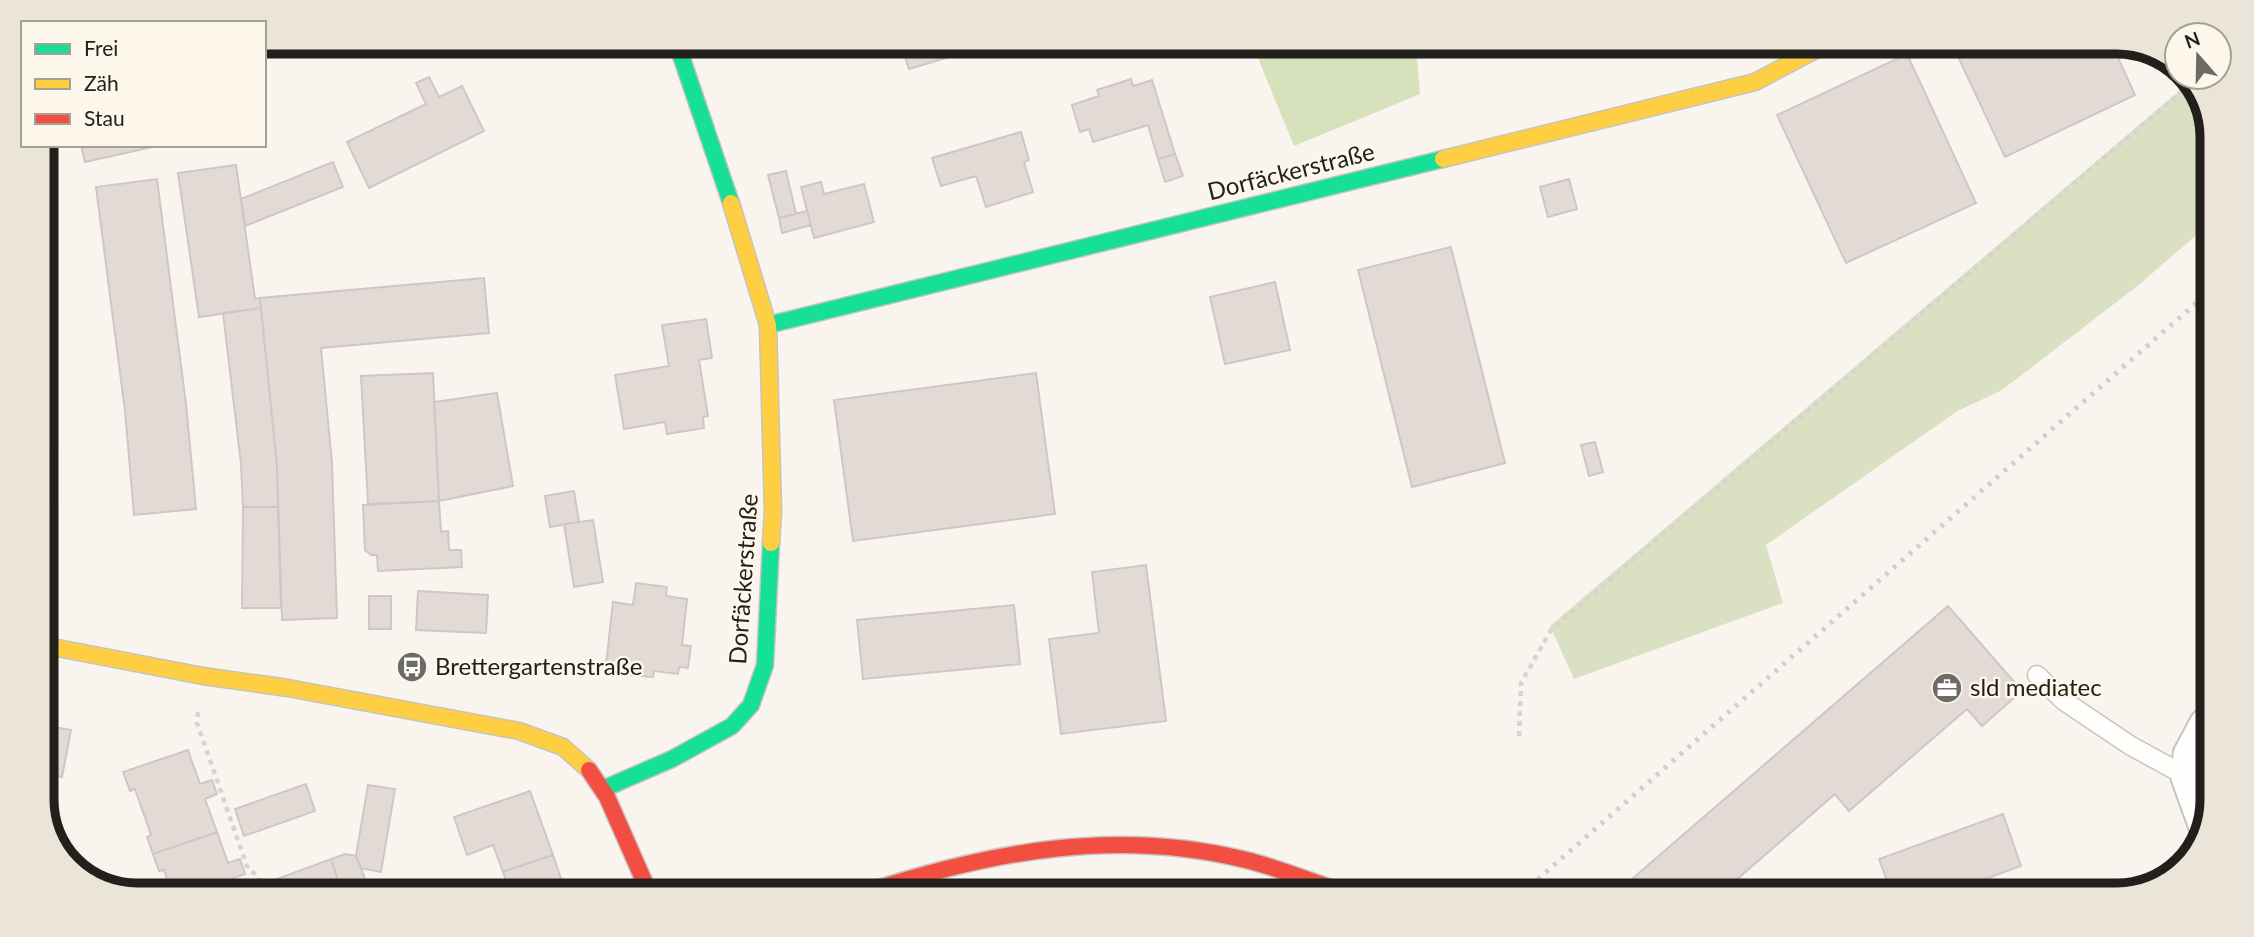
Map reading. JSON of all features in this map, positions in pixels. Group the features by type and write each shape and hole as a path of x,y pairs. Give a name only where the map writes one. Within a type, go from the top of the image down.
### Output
{"street":[{"name":"Dorfäckerstraße","path":"603,789 732,726 751,705 765,665 773,512 768,325 720,168 680,54"},
{"name":"Dorfäckerstraße","path":"768,325 1755,82 1808,54"},
{"path":"54,647 203,676 288,688 519,731 543,738 569,750 603,789 645,883"},
{"path":"2199,808 2188,777 2190,755 2200,736"},
{"path":"897,883 972,861 1033,848 1081,843 1133,843 1182,849 1247,861 1314,883"}],"lane":[{"path":"2037,675 2064,701 2131,746 2188,777"}],"path":[{"path":"1519,736 1521,683 1550,630 2184,91"},
{"path":"203,676 197,723 248,869 258,876 260,883"}],"green space":[{"path":"1256,54 1417,54 1420,94 1294,146"},
{"path":"2179,91 2186,91 2195,110 2200,132 2200,232 2140,284 2002,390 1956,412 1766,545 1783,603 1574,679 1550,626"}],"building":[{"path":"904,54 959,54 909,69"},
{"path":"1907,54 1976,203 1846,263 1777,115"},
{"path":"1957,54 2116,54 2135,95 2005,157"},
{"path":"429,77 439,97 462,86 484,131 369,188 347,142 426,104 416,83"},
{"path":"1131,79 1133,86 1152,80 1175,154 1158,159 1148,125 1093,142 1089,129 1080,132 1072,105 1099,96 1097,90"},
{"path":"1021,132 1029,160 1024,162 1033,192 986,207 976,176 941,186 932,158"},
{"path":"81,147 152,147 85,162"},
{"path":"1175,154 1183,176 1165,182 1158,159"},
{"path":"333,162 343,187 245,226 241,199"},
{"path":"236,165 255,299 260,298 261,308 199,317 178,173"},
{"path":"786,171 796,214 779,218 768,175"},
{"path":"157,179 186,404 196,509 134,515 125,411 96,187"},
{"path":"1569,179 1577,209 1548,217 1540,187"},
{"path":"821,182 824,194 864,184 874,222 814,238 801,187"},
{"path":"807,211 811,225 782,233 779,218"},
{"path":"1451,247 1505,463 1412,487 1358,270"},
{"path":"484,278 489,333 321,348 332,463 337,618 282,620 277,466 260,298"},
{"path":"1275,282 1290,350 1225,364 1210,297"},
{"path":"261,308 277,466 278,507 243,507 241,464 223,313"},
{"path":"706,319 712,358 699,360 708,416 703,417 704,428 667,434 665,422 624,429 615,375 669,366 662,325"},
{"path":"433,373 439,501 368,504 361,376"},
{"path":"1036,373 1055,514 853,541 834,400"},
{"path":"497,393 513,486 439,501 434,402"},
{"path":"1595,442 1603,472 1589,476 1581,445"},
{"path":"574,491 579,522 550,527 545,496"},
{"path":"439,501 441,532 448,531 449,550 461,550 462,567 378,571 377,555 371,555 365,550 363,505"},
{"path":"243,507 278,507 281,608 242,608"},
{"path":"593,520 603,582 574,587 564,524"},
{"path":"1146,565 1166,721 1061,734 1049,639 1099,633 1092,572"},
{"path":"636,583 667,587 666,596 687,599 682,645 691,646 688,668 679,667 678,674 654,671 653,677 627,675 628,668 606,665 613,602 633,605"},
{"path":"418,591 488,595 486,633 416,630"},
{"path":"369,596 391,596 391,629 369,629"},
{"path":"1014,605 1020,664 863,679 857,620"},
{"path":"1948,606 2022,691 1982,726 1967,709 1849,811 1835,794 1733,883 1627,883"},
{"path":"54,727 71,730 62,777 54,775"},
{"path":"188,750 200,784 212,780 217,794 205,799 217,832 153,854 147,837 151,835 135,789 130,791 123,772"},
{"path":"306,784 315,811 244,836 235,809"},
{"path":"368,785 395,789 381,872 361,868 356,856"},
{"path":"530,791 553,855 503,872 493,845 467,855 454,817"},
{"path":"2003,814 2021,866 1974,883 1888,883 1879,859"},
{"path":"217,832 228,863 240,859 245,874 233,878 235,883 168,883 164,870 159,871 153,854"},
{"path":"345,854 356,856 367,883 339,883 331,859"},
{"path":"553,855 563,883 507,883 503,872"},
{"path":"331,859 339,883 266,883"}],"railway":[{"path":"1533,883 2200,300"}],"traffic: fast":[{"path":"680,54 731,203"},
{"path":"768,325 1443,159"},
{"path":"603,789 672,759 732,726 751,705 765,665 771,543"}],"traffic: slow":[{"path":"1443,159 1755,82 1808,54"},
{"path":"731,203 768,325 773,512 771,543"},
{"path":"54,647 519,731 563,747 589,770"}],"traffic: jam":[{"path":"589,770 607,797 645,883"},
{"path":"896,883 1009,855 1103,845 1198,851 1258,863 1316,883"}],"place":[{"name":"Brettergartenstraße","path":"412,667"},
{"name":"sld mediatec","path":"1947,688"}]}
